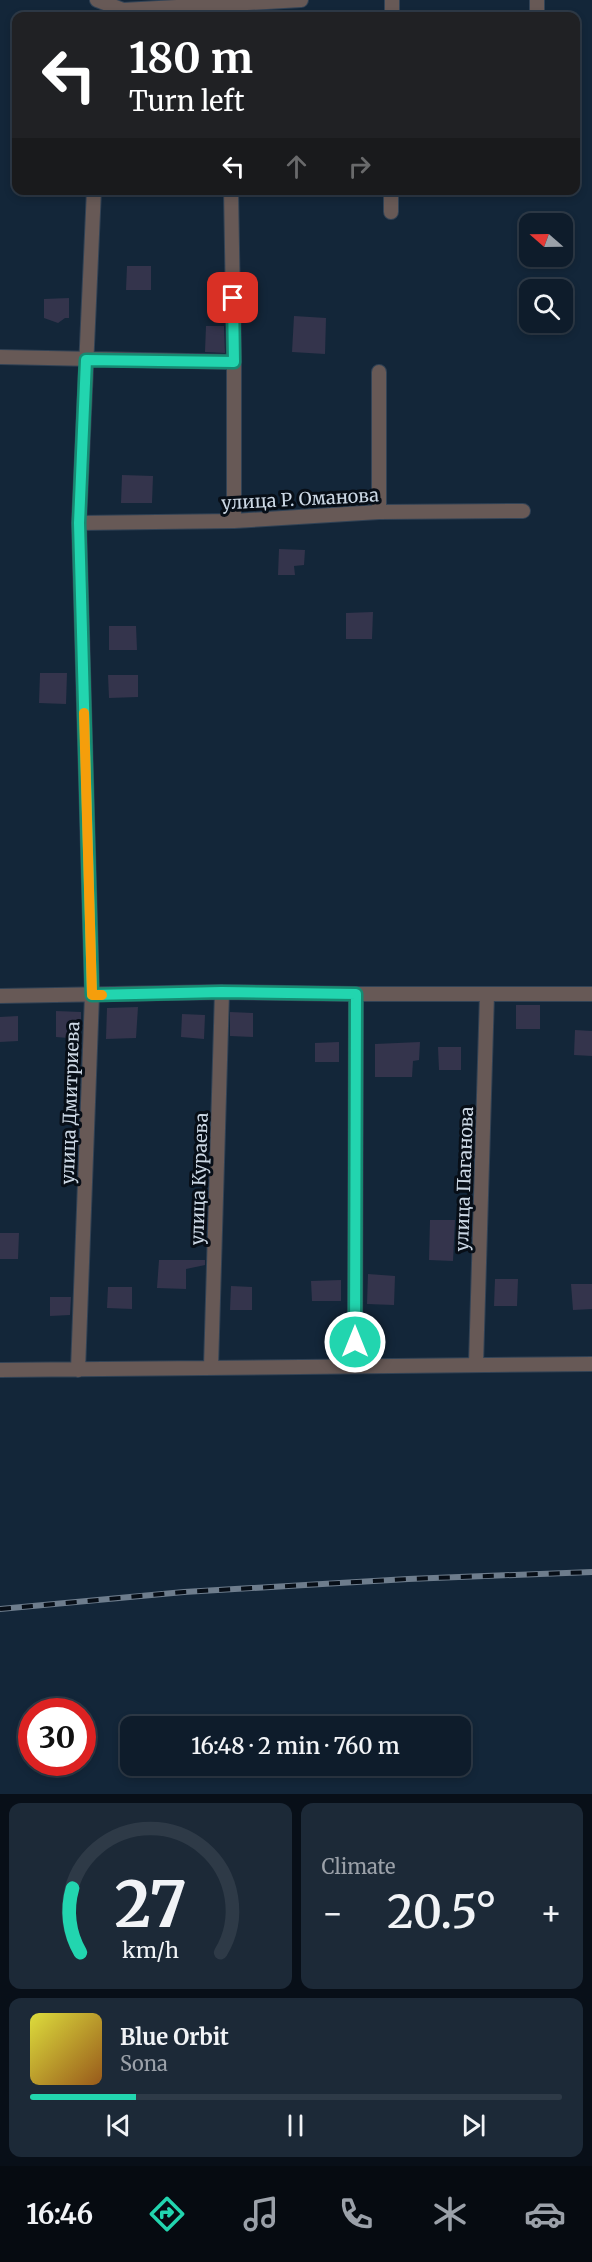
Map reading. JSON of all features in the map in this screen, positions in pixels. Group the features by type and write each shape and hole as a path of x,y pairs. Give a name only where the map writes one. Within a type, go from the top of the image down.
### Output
{"street":[{"path":"97,0 120,12"},
{"path":"136,12 301,0"},
{"name":"улица Дмитриева","path":"78,1370 92,995 79,523 94,195"},
{"path":"231,195 234,520"},
{"path":"391,195 391,212"},
{"path":"0,357 234,362"},
{"path":"379,372 379,512"},
{"name":"улица Р. Оманова","path":"79,523 234,520 379,512 523,511"},
{"path":"0,996 222,992 592,994"},
{"name":"улица Кураева","path":"211,1367 222,992"},
{"path":"355,1365 356,994"},
{"name":"улица Паганова","path":"476,1364 488,994"},
{"path":"0,1370 592,1364"}],"building":[{"path":"127,266 151,266 151,290 126,290"},
{"path":"69,298 69,318 58,323 44,318 44,299"},
{"path":"294,316 326,318 325,354 292,352"},
{"path":"206,326 224,326 225,353 205,352"},
{"path":"122,475 153,476 152,503 121,503"},
{"path":"279,549 305,550 304,565 294,566 295,575 278,575"},
{"path":"373,612 372,639 346,639 346,613"},
{"path":"109,626 136,626 137,650 109,650"},
{"path":"40,673 67,673 66,704 39,703"},
{"path":"108,675 138,675 138,697 109,698"},
{"path":"516,1005 540,1005 540,1029 516,1029"},
{"path":"138,1007 136,1038 106,1039 107,1008"},
{"path":"56,1011 81,1012 81,1039 56,1037"},
{"path":"230,1012 253,1013 253,1037 230,1036"},
{"path":"182,1014 205,1015 204,1039 181,1037"},
{"path":"18,1016 18,1041 0,1042 0,1017"},
{"path":"575,1030 592,1031 592,1056 574,1055"},
{"path":"339,1042 339,1062 315,1062 315,1043"},
{"path":"420,1042 419,1060 413,1061 412,1077 375,1077 375,1044"},
{"path":"438,1047 461,1047 461,1070 439,1070"},
{"path":"430,1220 455,1220 453,1261 429,1260"},
{"path":"0,1233 19,1233 18,1259 0,1259"},
{"path":"159,1260 205,1260 205,1265 186,1269 186,1289 157,1288"},
{"path":"368,1274 395,1276 394,1305 367,1304"},
{"path":"495,1279 518,1279 517,1306 494,1306"},
{"path":"341,1280 341,1301 312,1301 311,1281"},
{"path":"571,1284 592,1284 592,1309 573,1310"},
{"path":"231,1286 252,1287 252,1310 230,1310"},
{"path":"108,1287 132,1287 132,1309 107,1308"},
{"path":"50,1297 71,1297 70,1315 50,1316"}],"railway":[{"path":"0,1609 184,1592 408,1579 592,1572"}],"slow traffic":[{"path":"84,713 92,995 102,995"}],"route":[{"path":"233,298 234,362 86,360 79,523 92,995 222,992 356,994 355,1342"}]}
